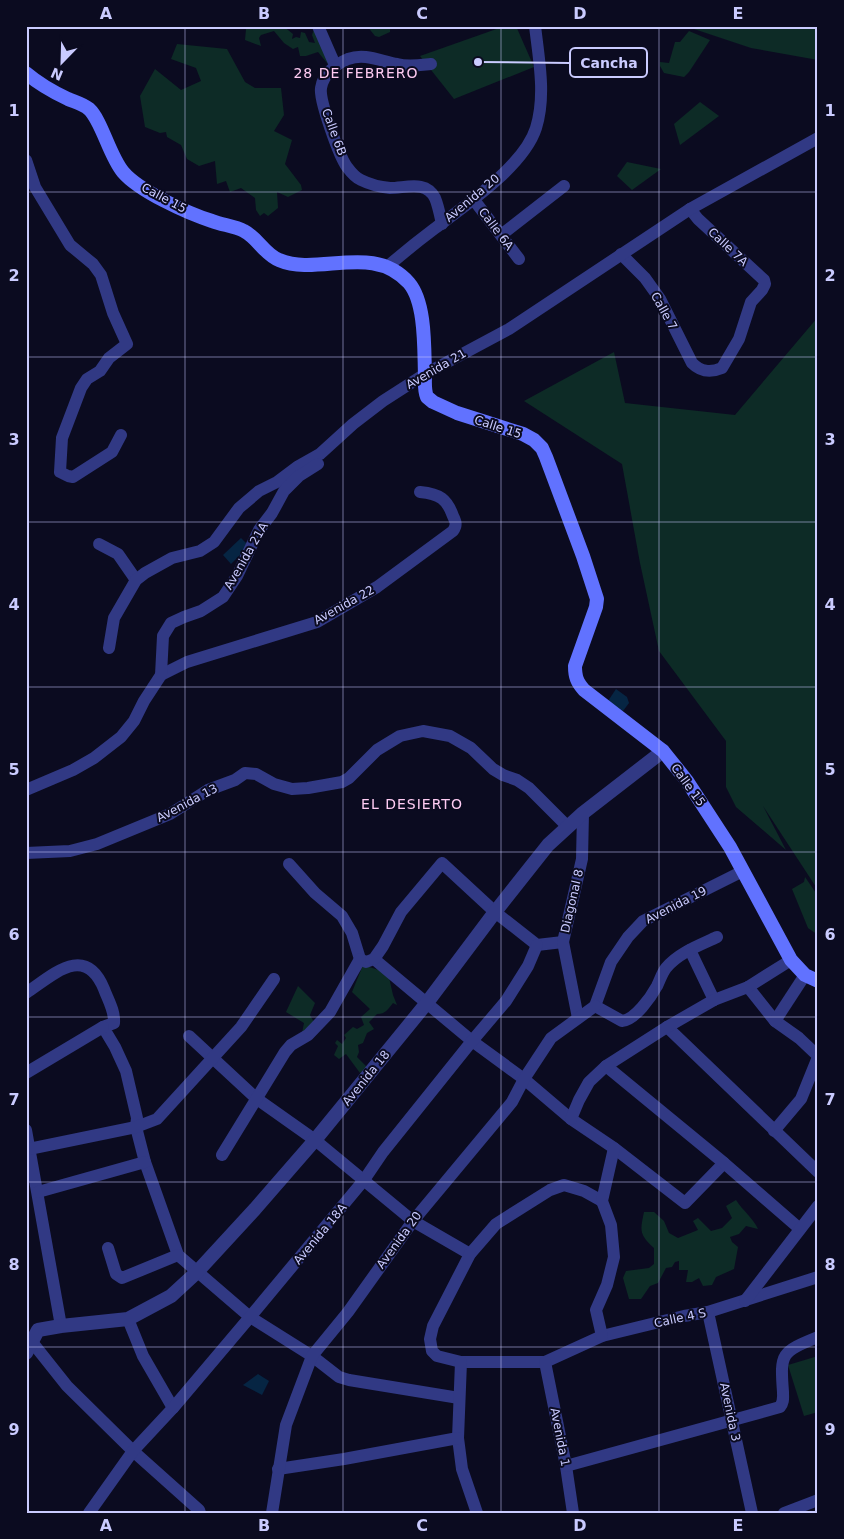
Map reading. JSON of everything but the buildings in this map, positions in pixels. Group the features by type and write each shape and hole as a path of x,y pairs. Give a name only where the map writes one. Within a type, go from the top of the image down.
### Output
{"main road":[{"name":"Calle 15","path":"26,73 55,92 89,109 123,172 140,186 179,207 209,220 244,231 279,261 288,264 306,265 366,262 387,267 398,273 409,283 417,298 423,332 426,394 429,400 457,413 523,434 534,440 542,448 580,547 596,600 596,607 575,666 577,682 584,690 663,751 702,802 743,871 791,960 812,978"}],"street":[{"path":"318,26 335,65 350,58 361,57 373,58 398,65 417,66 431,64"},
{"name":"Avenida 20","path":"387,267 474,200 520,156 533,138 539,115 541,93 535,26"},
{"name":"Calle 6B","path":"335,65 325,77 320,95 335,141 346,166 359,180 376,186 390,188 417,186 429,190 435,198 442,224"},
{"name":"Avenida 21","path":"109,648 114,618 136,580 172,558 200,551 214,542 239,508 259,491 277,482 297,467 320,454 353,424 384,401 425,374 517,324 690,209 818,138"},
{"path":"26,160 35,187 70,245 93,264 101,275 113,313 127,344 109,358 100,371 87,379 81,388 62,438 60,472 73,477 112,452 121,435"},
{"path":"501,235 564,186"},
{"name":"Calle 6A","path":"474,200 519,259"},
{"name":"Calle 7A","path":"690,209 698,219 764,280 765,284 751,302 739,339 722,368 713,372 702,370"},
{"name":"Calle 7","path":"621,254 645,278 660,299 692,364 702,370"},
{"name":"Avenida 21A","path":"160,675 163,636 171,623 201,611 223,597 237,576 259,530 272,513 284,491 299,476 318,463 320,454"},
{"name":"Avenida 22","path":"160,675 187,662 316,622 377,587 449,534 456,526 450,505 446,501 432,494 420,492"},
{"path":"99,544 118,554 136,580"},
{"path":"26,790 74,770 94,758 121,737 134,721 160,675"},
{"name":"Avenida 13","path":"26,853 70,851 97,844 170,814 208,790 235,780 246,773 256,774 274,784 292,789 342,782 349,778 377,750 400,736 423,731 450,736 471,748 493,769 529,788 568,827"},
{"name":"Avenida 18","path":"31,1339 61,1326 128,1319 171,1296 197,1272 256,1209 315,1140 426,1004 495,912 548,846 583,813 663,751"},
{"name":"Diagonal 8","path":"578,1018 563,942 582,859 583,813"},
{"path":"289,864 315,893 342,916 352,933 360,959 366,962 374,959 402,912 442,863 495,912 537,945 563,942"},
{"name":"Avenida 19","path":"595,1006 611,962 628,937 643,921 743,871"},
{"path":"595,1006 622,1021 626,1021 641,1009 656,988 666,967 683,954 717,937"},
{"name":"Avenida 18A","path":"89,1513 133,1451 173,1408 364,1180 383,1152 506,1001 528,966 537,945"},
{"path":"690,950 714,1000"},
{"path":"222,1155 291,1045 308,1036 330,1012 360,959"},
{"path":"374,959 426,1004 571,1119 614,1148 685,1204 724,1163"},
{"path":"571,1119 589,1082 606,1066 714,1000 748,987 791,960"},
{"path":"26,993 63,968 71,965 86,966 91,969 103,986 114,1014 114,1022 26,1073"},
{"path":"774,1021 812,978"},
{"path":"29,1148 136,1127 157,1119 241,1027 274,979"},
{"path":"748,987 774,1021 799,1038 818,1056 801,1099 774,1131"},
{"name":"Avenida 20","path":"272,1513 286,1425 312,1356 348,1312 413,1221 512,1102 551,1038 595,1006"},
{"path":"103,1027 115,1047 126,1072 137,1118 136,1127 145,1162 178,1255 250,1317 312,1356 339,1377 460,1398"},
{"path":"667,1027 818,1172"},
{"path":"189,1036 212,1060 257,1100 315,1140 413,1221 470,1254"},
{"path":"606,1066 724,1163 800,1229"},
{"path":"26,1130 61,1326"},
{"path":"602,1336 596,1310 607,1285 614,1257 611,1225 602,1201 614,1148"},
{"path":"38,1192 145,1162"},
{"path":"545,1362 461,1362 437,1356 432,1351 430,1339 433,1326 470,1254 496,1224 529,1202 564,1185 584,1191 602,1201"},
{"path":"745,1301 818,1206"},
{"path":"108,1248 116,1274 122,1278 178,1255"},
{"name":"Calle 4 S","path":"545,1362 602,1336 708,1312 818,1277"},
{"name":"Avenida 3","path":"708,1312 752,1513"},
{"path":"128,1319 143,1356 173,1408"},
{"path":"566,1466 780,1407 783,1402 782,1359 800,1344 818,1337"},
{"path":"31,1339 67,1386 200,1513"},
{"path":"461,1362 458,1438 462,1469 477,1513"},
{"name":"Avenida 1","path":"545,1362 566,1466 573,1513"},
{"path":"278,1469 344,1460 458,1438"},
{"path":"784,1513 818,1500"}],"green space":[{"path":"239,26 274,26 274,28 283,26 293,34 292,39 300,38 301,32 305,33 309,42 315,43 312,35 314,29 333,67 318,52 300,56 298,47 293,49 284,43 274,31 261,35 259,38 261,46 245,40 246,29"},
{"path":"367,26 377,26 380,28 382,26 390,26 390,32 379,37 375,36"},
{"path":"505,26 516,26 534,67 454,99 420,56"},
{"path":"685,26 818,26 818,60 751,48"},
{"path":"689,31 710,40 684,77 664,73 660,62 669,63 675,42 680,42"},
{"path":"177,44 227,49 245,82 255,88 281,88 284,115 274,131 292,140 285,164 301,185 302,190 288,197 277,192 278,208 268,216 264,213 260,216 256,210 255,198 241,188 230,192 226,181 217,184 215,161 199,166 187,159 181,145 167,137 166,132 160,133 145,127 140,96 155,69 181,90 201,81 196,68 171,59"},
{"path":"700,102 719,116 680,145 674,124"},
{"path":"627,162 661,169 632,190 617,176"},
{"path":"818,317 818,890 763,806 786,850 736,807 726,787 726,741 659,651 640,563 622,464 524,401 614,352 625,403 735,415"},
{"path":"805,877 818,896 818,935 808,928 792,889 804,882"},
{"path":"363,965 388,973 397,1005 393,1003 386,1011 377,1014 369,1022 374,1029 367,1033 363,1043 358,1045 359,1052 357,1057 367,1067 360,1073 346,1054 339,1059 334,1055 338,1046 335,1043 337,1040 342,1044 346,1038 344,1035 353,1027 357,1029 364,1025 361,1017 370,1009 352,992"},
{"path":"298,986 315,1003 310,1015 315,1024 302,1033 304,1023 286,1012"},
{"path":"736,1200 758,1229 746,1226 739,1234 730,1237 732,1242 738,1247 734,1269 716,1277 712,1285 703,1286 699,1278 692,1282 686,1282 688,1270 679,1270 679,1261 675,1262 672,1267 666,1268 658,1283 650,1286 641,1299 629,1299 623,1278 626,1271 649,1268 654,1264 654,1248 642,1232 644,1212 654,1212 664,1221 669,1233 678,1238 698,1230 693,1221 698,1218 711,1231 722,1228 732,1218 726,1206"},
{"path":"818,1356 818,1412 804,1416 788,1365"}],"water":[{"path":"241,538 249,546 231,564 223,555"},
{"path":"616,689 627,697 629,703 623,711 608,701"},
{"path":"258,1374 269,1381 262,1395 243,1385"}],"place":[{"name":"Cancha","path":"478,62"}],"district":[{"name":"28 DE FEBRERO","path":"356,73"},
{"name":"EL DESIERTO","path":"412,804"}]}
